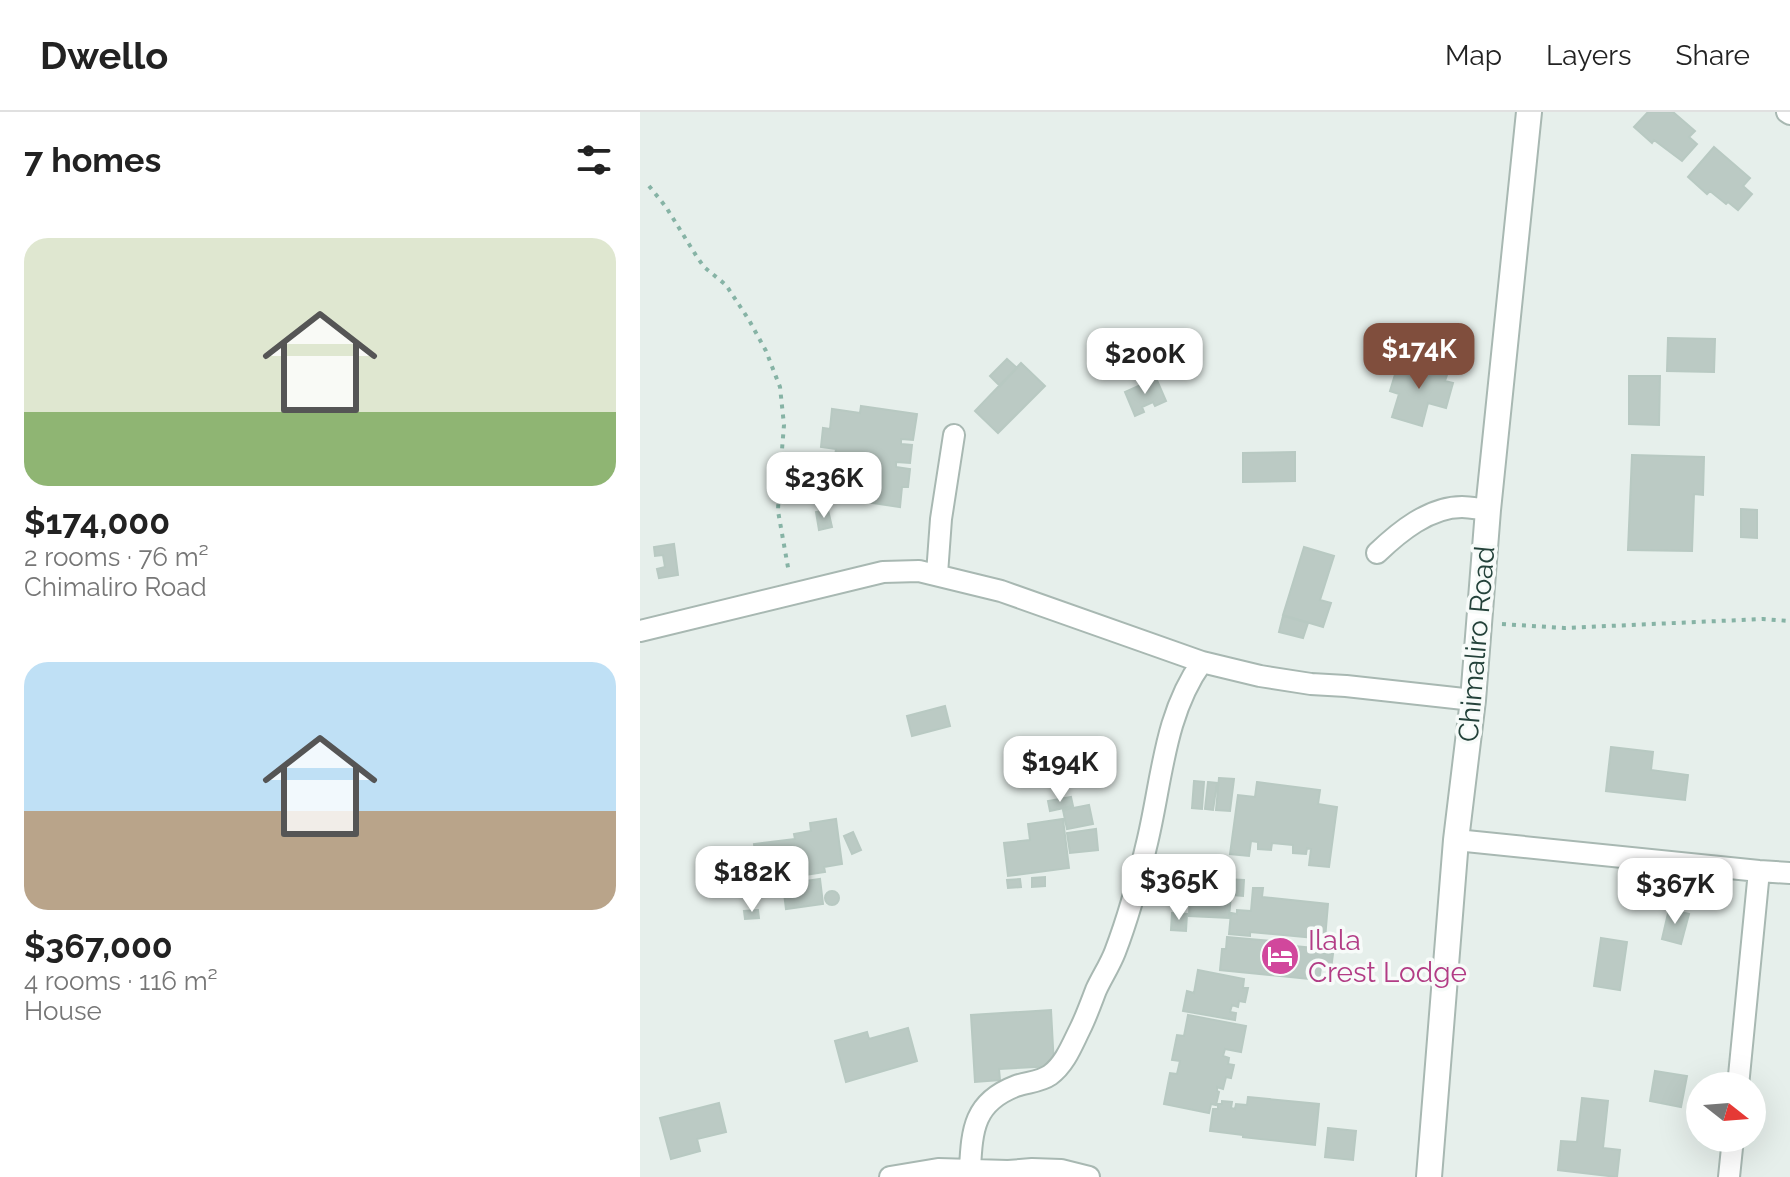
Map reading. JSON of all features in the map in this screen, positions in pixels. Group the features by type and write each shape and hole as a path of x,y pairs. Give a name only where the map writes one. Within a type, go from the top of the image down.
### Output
{"street":[{"name":"Chimaliro Road","path":"1429,1177 1456,840 1473,700 1488,510 1529,112"},
{"path":"937,574 941,519 954,435"},
{"path":"1377,553 1410,527 1438,511 1461,507 1488,510"},
{"path":"640,631 883,572 919,571 1001,591 1202,662 1260,676 1473,700"},
{"path":"970,1169 971,1141 977,1117 987,1103 1001,1092 1047,1077 1058,1068 1081,1027 1114,955 1147,842 1161,763 1171,727 1186,687 1202,662"},
{"path":"1456,840 1790,873"},
{"path":"1739,1072 1759,871"},
{"path":"1729,1177 1732,1152"},
{"path":"890,1177 923,1170 970,1169 1061,1170 1089,1177"}],"path":[{"path":"649,186 704,267 726,285 749,320 766,351 780,387 784,425 778,511 792,593"},
{"path":"1479,623 1564,628 1763,619 1790,621"}],"building":[{"path":"1648,112 1673,112 1695,131 1689,137 1697,144 1682,161 1654,140 1652,143 1634,127"},
{"path":"1714,147 1750,178 1743,186 1752,194 1738,210 1710,191 1707,194 1688,177"},
{"path":"1668,338 1715,339 1714,372 1667,371"},
{"path":"1400,358 1448,372 1445,381 1453,383 1446,408 1428,403 1422,426 1392,417 1399,394 1390,391"},
{"path":"1007,359 1017,368 1000,386 990,376"},
{"path":"1021,363 1045,386 998,433 975,411"},
{"path":"1629,376 1660,376 1659,425 1629,424"},
{"path":"1156,378 1166,401 1142,407 1144,412 1135,416 1125,392"},
{"path":"861,406 917,414 913,440 901,439 901,444 912,445 910,463 896,462 896,467 910,469 908,487 902,487 900,507 872,503 875,485 863,484 864,476 833,472 836,449 821,447 823,428 830,429 832,409 860,413"},
{"path":"1295,452 1295,481 1243,482 1243,453"},
{"path":"1632,455 1704,457 1703,495 1694,494 1692,551 1628,550"},
{"path":"1741,509 1757,510 1757,538 1741,537"},
{"path":"828,510 832,527 819,530 816,512"},
{"path":"674,544 678,575 659,578 657,569 665,567 663,555 655,556 654,547"},
{"path":"1304,547 1334,556 1320,600 1331,603 1323,627 1283,615"},
{"path":"1283,616 1308,623 1303,638 1279,632"},
{"path":"945,706 950,726 912,736 907,716"},
{"path":"1611,747 1653,752 1651,770 1688,775 1685,800 1606,791"},
{"path":"1219,778 1234,779 1230,811 1216,810"},
{"path":"1194,781 1204,782 1202,809 1192,808"},
{"path":"1208,782 1217,783 1213,810 1205,809"},
{"path":"1257,782 1320,790 1318,804 1337,807 1329,867 1309,865 1311,849 1307,848 1306,854 1293,853 1293,845 1272,843 1271,850 1258,849 1258,842 1251,841 1249,856 1230,854 1238,795 1255,797"},
{"path":"1071,797 1073,806 1050,811 1048,801"},
{"path":"1089,805 1093,824 1067,829 1063,810"},
{"path":"836,819 842,864 824,867 825,872 805,875 806,881 820,879 823,904 786,909 783,885 796,883 795,877 759,882 754,844 795,839 794,834 811,831 810,823"},
{"path":"1063,819 1069,868 1008,876 1004,843 1030,840 1028,824"},
{"path":"1096,829 1098,850 1070,853 1067,833"},
{"path":"853,832 861,850 852,854 844,836"},
{"path":"1045,877 1045,886 1032,887 1032,878"},
{"path":"1181,877 1244,880 1243,896 1231,895 1229,918 1189,916 1190,894 1180,893"},
{"path":"1020,879 1021,887 1008,888 1007,880"},
{"path":"1253,888 1263,888 1262,897 1328,904 1325,939 1250,932 1250,936 1229,934 1231,913 1251,911"},
{"path":"832,891 839,898 832,905 825,898"},
{"path":"1669,909 1689,914 1681,944 1662,939"},
{"path":"758,910 759,918 745,919 744,911"},
{"path":"1172,913 1187,914 1186,931 1171,930"},
{"path":"1227,937 1324,949 1324,953 1333,954 1331,969 1321,968 1319,980 1220,970 1222,949 1226,949"},
{"path":"1601,938 1627,942 1620,990 1594,986"},
{"path":"1198,970 1244,979 1243,988 1248,988 1245,1002 1239,1001 1238,1007 1232,1005 1230,1012 1236,1013 1235,1020 1183,1011 1187,991 1194,993"},
{"path":"1051,1010 1054,1066 999,1069 1000,1080 975,1082 971,1015"},
{"path":"1188,1015 1246,1026 1241,1052 1225,1049 1223,1056 1229,1058 1228,1064 1234,1065 1231,1078 1226,1077 1223,1089 1217,1087 1216,1105 1211,1104 1209,1113 1164,1104 1170,1073 1177,1074 1180,1061 1172,1060 1177,1035 1184,1036"},
{"path":"908,1028 917,1061 846,1082 835,1041 867,1032 869,1039"},
{"path":"1655,1071 1686,1076 1681,1107 1650,1101"},
{"path":"1248,1097 1319,1104 1315,1145 1210,1131 1213,1109 1218,1109 1218,1104 1222,1101 1232,1102 1231,1108 1235,1109 1236,1104 1247,1105"},
{"path":"1582,1098 1608,1101 1603,1148 1620,1150 1617,1177 1558,1170 1561,1141 1577,1142"},
{"path":"719,1103 726,1132 697,1139 700,1151 671,1159 660,1118"},
{"path":"1328,1128 1356,1131 1353,1160 1325,1157"}],"place":[{"name":"Ilala Crest Lodge","path":"1280,956"}]}
